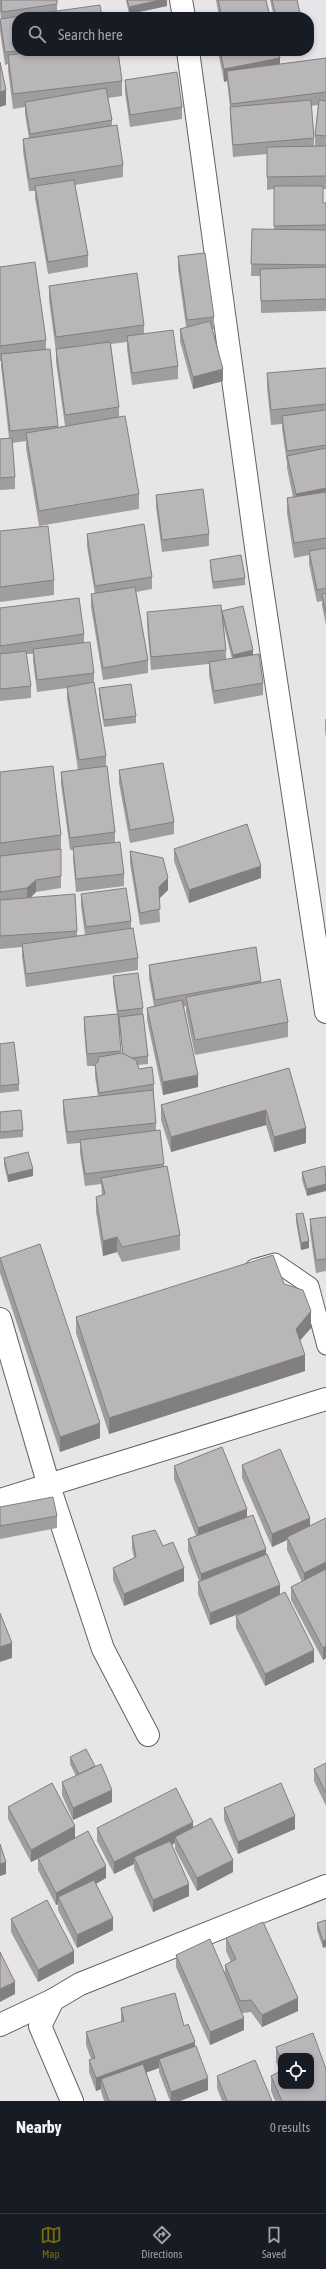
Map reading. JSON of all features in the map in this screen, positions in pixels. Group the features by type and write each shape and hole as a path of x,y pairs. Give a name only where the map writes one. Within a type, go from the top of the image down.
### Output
{"street":[{"path":"181,0 183,12"},
{"path":"189,56 258,562 326,1012"},
{"path":"0,1319 49,1486 104,1649 148,1735"},
{"path":"0,1500 326,1399"},
{"path":"0,2026 53,2000 80,1984 326,1886"},
{"path":"53,2000 40,2026 72,2101"}],"lane":[{"path":"237,1273 275,1262 310,1286 326,1346"}],"building":[{"path":"1,0 57,0 57,4 2,12"},
{"path":"127,0 160,0 129,7"},
{"path":"218,0 266,0 269,12 221,12"},
{"path":"272,0 297,0 300,12 275,12"},
{"path":"100,5 101,12 50,12"},
{"path":"12,17 12,51 5,52 0,19"},
{"path":"8,55 119,56 122,81 13,94"},
{"path":"221,56 279,56 280,58 224,69"},
{"path":"326,58 326,92 231,104 227,71"},
{"path":"0,62 6,90 0,92"},
{"path":"177,72 182,107 130,115 125,80"},
{"path":"106,88 112,120 30,134 25,102"},
{"path":"311,100 314,138 233,145 230,107"},
{"path":"319,100 326,101 326,136 315,135"},
{"path":"117,125 123,165 29,179 23,139"},
{"path":"326,146 326,176 267,177 267,147"},
{"path":"74,180 88,255 48,262 35,186"},
{"path":"274,186 323,186 323,203 326,203 326,225 274,226"},
{"path":"252,229 326,230 326,265 251,264"},
{"path":"205,253 214,317 187,320 178,256"},
{"path":"35,262 46,340 0,346 0,267"},
{"path":"326,267 326,299 261,301 260,269"},
{"path":"137,273 144,325 56,337 49,286"},
{"path":"210,321 223,369 193,377 180,329"},
{"path":"173,330 178,366 132,373 127,336"},
{"path":"110,342 119,407 65,415 56,349"},
{"path":"50,349 58,426 10,431 1,354"},
{"path":"326,368 326,404 271,410 267,373"},
{"path":"326,410 326,445 287,451 282,416"},
{"path":"125,416 139,494 39,511 26,433"},
{"path":"12,438 15,477 0,478 0,439"},
{"path":"326,448 326,488 296,494 287,456"},
{"path":"203,489 209,534 162,540 156,495"},
{"path":"326,492 326,538 294,543 287,498"},
{"path":"144,524 152,577 95,586 87,534"},
{"path":"48,526 54,580 0,587 0,531"},
{"path":"326,548 326,588 317,590 309,551"},
{"path":"241,555 245,578 213,582 210,560"},
{"path":"135,587 148,660 103,668 91,594"},
{"path":"326,593 326,613 322,594"},
{"path":"79,598 84,634 0,646 0,608"},
{"path":"221,605 226,650 151,657 147,612"},
{"path":"243,606 253,650 233,655 222,611"},
{"path":"90,642 94,673 37,680 33,649"},
{"path":"26,651 31,686 0,689 0,654"},
{"path":"259,654 263,683 214,691 209,662"},
{"path":"94,682 106,756 79,760 67,687"},
{"path":"131,684 136,716 104,720 99,688"},
{"path":"163,763 174,822 130,830 119,770"},
{"path":"53,766 61,835 0,843 0,772"},
{"path":"107,766 115,832 70,838 61,772"},
{"path":"247,824 261,866 189,890 174,849"},
{"path":"120,842 124,874 76,879 73,847"},
{"path":"61,849 61,876 36,880 27,888 0,892 0,856"},
{"path":"130,851 163,858 168,878 159,887 160,909 140,913"},
{"path":"126,888 131,921 86,927 81,894"},
{"path":"75,894 77,931 0,936 0,900"},
{"path":"133,928 138,958 26,974 22,944"},
{"path":"256,947 261,981 155,1000 149,965"},
{"path":"138,973 143,1008 118,1011 113,976"},
{"path":"280,979 288,1022 195,1040 186,997"},
{"path":"182,1000 198,1075 163,1082 147,1008"},
{"path":"118,1014 121,1051 87,1054 84,1017"},
{"path":"143,1014 148,1056 132,1058 123,1054 119,1017"},
{"path":"14,1042 19,1084 0,1086 0,1044"},
{"path":"122,1053 136,1060 139,1069 152,1067 154,1084 99,1093 95,1064 98,1062 99,1057"},
{"path":"289,1068 306,1128 274,1137 266,1110 171,1137 161,1105"},
{"path":"153,1090 156,1123 67,1132 63,1100"},
{"path":"21,1110 23,1130 0,1132 0,1112"},
{"path":"160,1130 164,1164 85,1174 80,1140"},
{"path":"28,1152 33,1169 8,1175 4,1158"},
{"path":"167,1166 180,1235 122,1247 117,1237 103,1241 96,1197 105,1194 101,1178"},
{"path":"325,1166 326,1184 307,1189 302,1172"},
{"path":"303,1213 309,1241 301,1243 296,1214"},
{"path":"326,1217 326,1259 316,1260 310,1219"},
{"path":"40,1244 100,1423 60,1437 0,1258"},
{"path":"273,1255 284,1284 303,1290 311,1311 296,1329 305,1355 109,1418 76,1317"},
{"path":"222,1447 247,1509 198,1528 174,1466"},
{"path":"280,1449 310,1518 272,1534 242,1465"},
{"path":"53,1497 57,1516 0,1526 0,1507"},
{"path":"253,1515 266,1549 201,1574 188,1539"},
{"path":"326,1518 326,1562 304,1573 287,1537"},
{"path":"155,1530 163,1546 173,1542 184,1568 124,1594 113,1568 136,1557 132,1536"},
{"path":"267,1554 280,1585 210,1613 198,1582"},
{"path":"326,1569 326,1646 323,1648 291,1587"},
{"path":"285,1592 314,1650 265,1674 236,1616"},
{"path":"0,1613 12,1643 0,1647"},
{"path":"86,1749 95,1766 79,1774 70,1757"},
{"path":"326,1763 326,1793 314,1769"},
{"path":"101,1764 112,1790 73,1808 62,1782"},
{"path":"52,1783 75,1826 31,1850 8,1807"},
{"path":"281,1783 295,1816 238,1842 224,1808"},
{"path":"176,1788 193,1822 114,1862 97,1828"},
{"path":"211,1818 233,1860 197,1878 175,1837"},
{"path":"88,1831 106,1866 56,1893 38,1858"},
{"path":"170,1841 189,1884 153,1900 134,1857"},
{"path":"0,1844 6,1862 0,1864"},
{"path":"94,1880 113,1918 77,1935 58,1897"},
{"path":"47,1900 74,1951 38,1970 11,1919"},
{"path":"326,1920 326,1940 323,1941 317,1923"},
{"path":"263,1922 298,1998 262,2015 251,2000 240,2001 225,1965 236,1959 226,1938"},
{"path":"210,1939 244,2018 210,2032 176,1955"},
{"path":"0,1952 15,1982 0,1989"},
{"path":"175,1993 184,2026 188,2024 195,2042 96,2078 89,2060 95,2058 86,2032 124,2021 121,2008"},
{"path":"313,2033 326,2069 326,2101 282,2101 271,2076 278,2072 278,2089 314,2089 314,2053 278,2053 276,2047"},
{"path":"196,2046 208,2078 171,2092 159,2059"},
{"path":"255,2060 272,2101 227,2101 217,2076"},
{"path":"143,2064 156,2101 109,2101 101,2079"}]}
